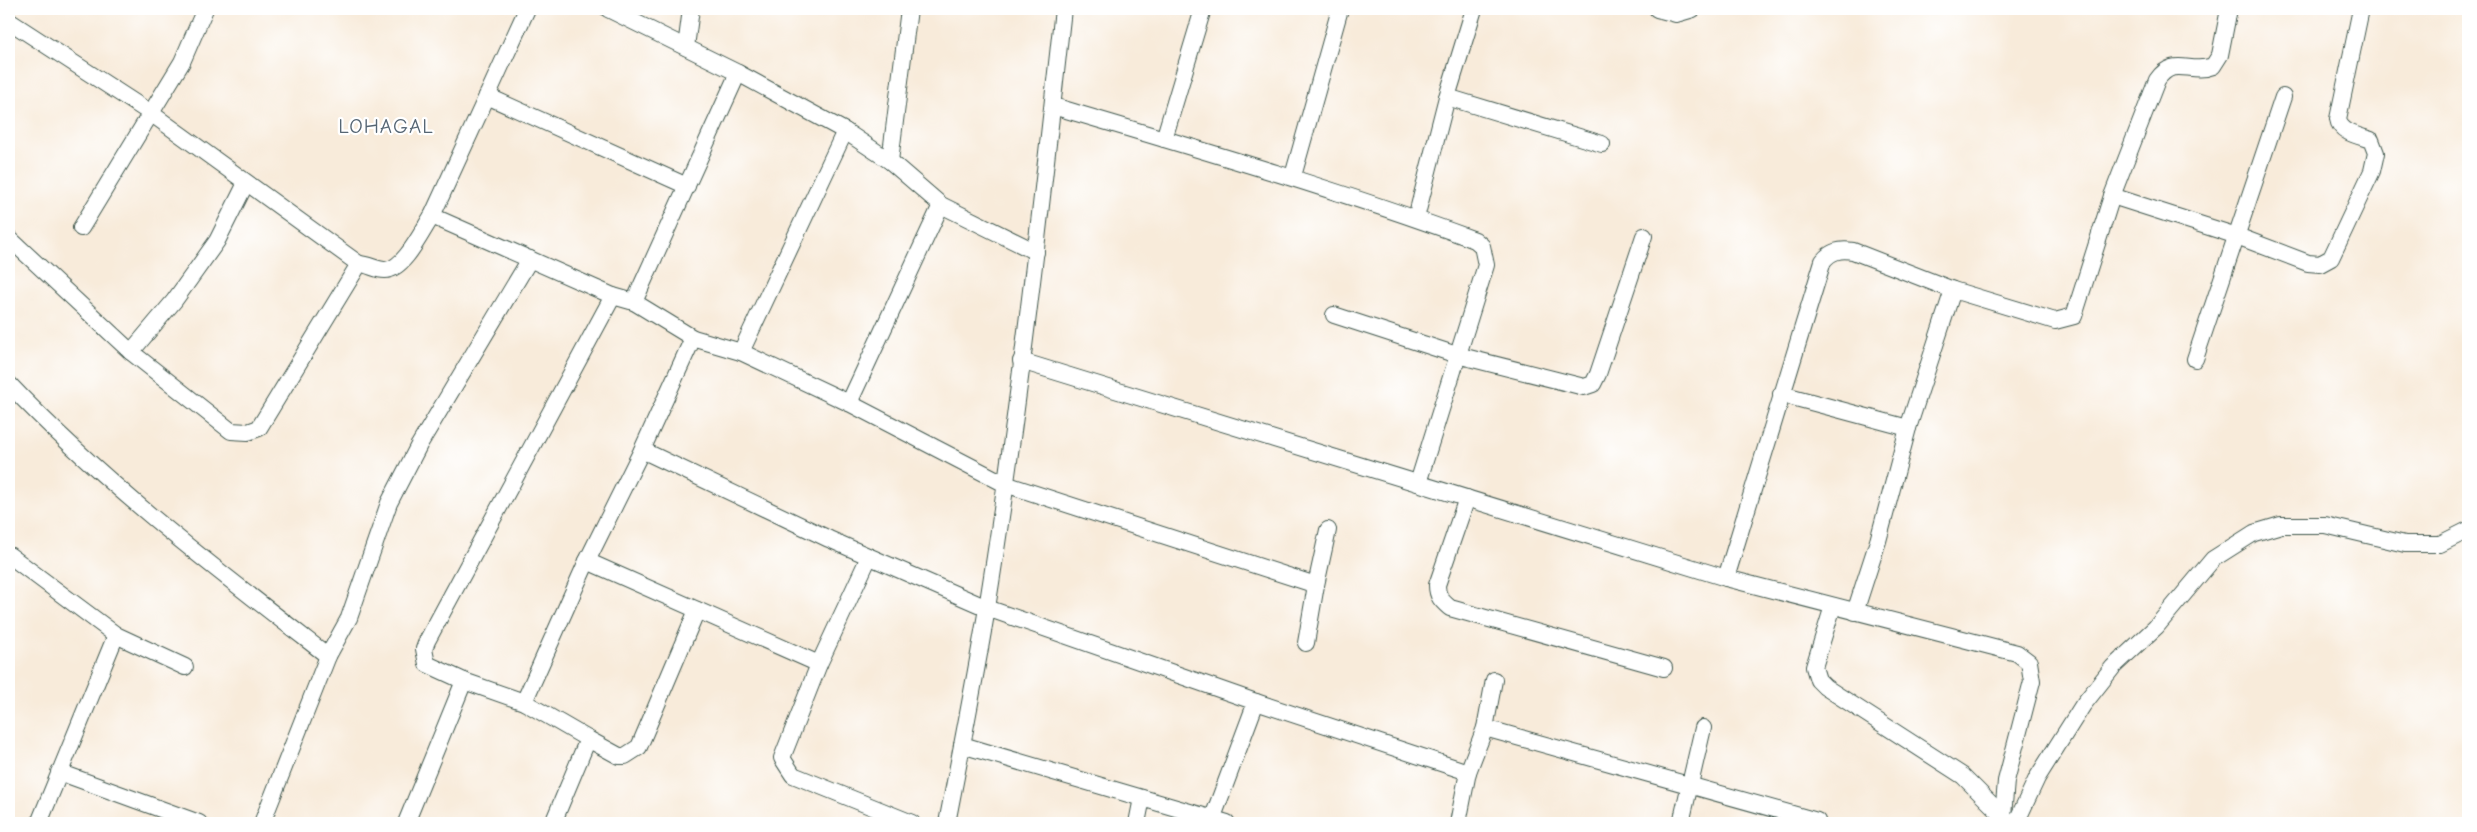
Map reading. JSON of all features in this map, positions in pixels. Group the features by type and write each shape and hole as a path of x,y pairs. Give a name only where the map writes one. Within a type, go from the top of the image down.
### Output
{"street":[{"path":"81,228 182,62 205,9"},
{"path":"9,21 152,114 359,264 367,264 380,270 395,268 404,259 432,216 527,9"},
{"path":"608,9 738,73 845,131 890,161 941,205 1036,252"},
{"path":"686,47 691,9"},
{"path":"890,161 909,9"},
{"path":"947,823 987,608 1005,484 1036,252 1063,9"},
{"path":"1164,139 1203,9"},
{"path":"1293,176 1340,9"},
{"path":"1416,218 1447,97 1474,9"},
{"path":"1657,9 1676,14 1693,9"},
{"path":"1726,578 1823,261 1828,254 1844,250 1853,251 1953,290 2055,321 2074,316 2112,196 2157,80 2164,70 2178,66 2204,69 2213,66 2220,55 2229,9"},
{"path":"2112,196 2237,236 2308,263 2320,264 2331,258 2372,171 2376,153 2371,140 2343,130 2339,125 2338,119 2361,9"},
{"path":"634,302 738,73"},
{"path":"487,96 687,186"},
{"path":"1447,97 1602,144"},
{"path":"2195,359 2282,97"},
{"path":"1053,106 1293,176 1416,218 1475,240 1482,246 1486,265 1418,483"},
{"path":"742,352 845,131"},
{"path":"131,352 174,301 217,241 246,183"},
{"path":"849,403 941,205"},
{"path":"432,216 613,296 634,302 693,338 742,352 849,403 1005,484 1316,585"},
{"path":"1334,315 1457,355 1584,387 1593,384 1644,236"},
{"path":"9,238 131,352 231,431 248,432 259,428 359,264"},
{"path":"262,823 328,656 348,618 393,494 419,445 530,259"},
{"path":"1855,612 1878,541 1908,428 1953,290"},
{"path":"613,296 427,641 424,649 427,664 464,681 524,702 619,756 631,754 639,747 697,610"},
{"path":"524,702 587,561 642,450 693,338"},
{"path":"1021,361 1726,578 2017,653 2029,662 2032,681 2006,781 2010,821"},
{"path":"9,384 34,411 154,521 328,656"},
{"path":"1782,394 1908,428"},
{"path":"642,450 869,557 987,608 1256,702 1468,772"},
{"path":"1467,498 1437,585 1437,594 1441,601 1450,608 1664,668"},
{"path":"2010,821 2083,705 2113,667 2156,627 2213,559 2254,533 2281,525 2325,525 2406,544 2440,544 2468,530"},
{"path":"1306,643 1328,530"},
{"path":"9,557 116,635 185,667"},
{"path":"869,557 819,664 783,751 782,758 786,767 793,775 912,823"},
{"path":"587,561 819,664"},
{"path":"1832,606 1814,666 1818,680 1963,776 2010,821"},
{"path":"39,823 116,635"},
{"path":"1458,823 1468,772 1485,728 1494,680"},
{"path":"406,823 464,681"},
{"path":"962,745 1220,820 1256,702"},
{"path":"1485,728 1817,821"},
{"path":"1681,823 1703,728"},
{"path":"553,823 588,739"},
{"path":"59,772 198,823"},
{"path":"1137,823 1142,798"}],"district":[{"name":"LOHAGAL","path":"386,126"}]}
